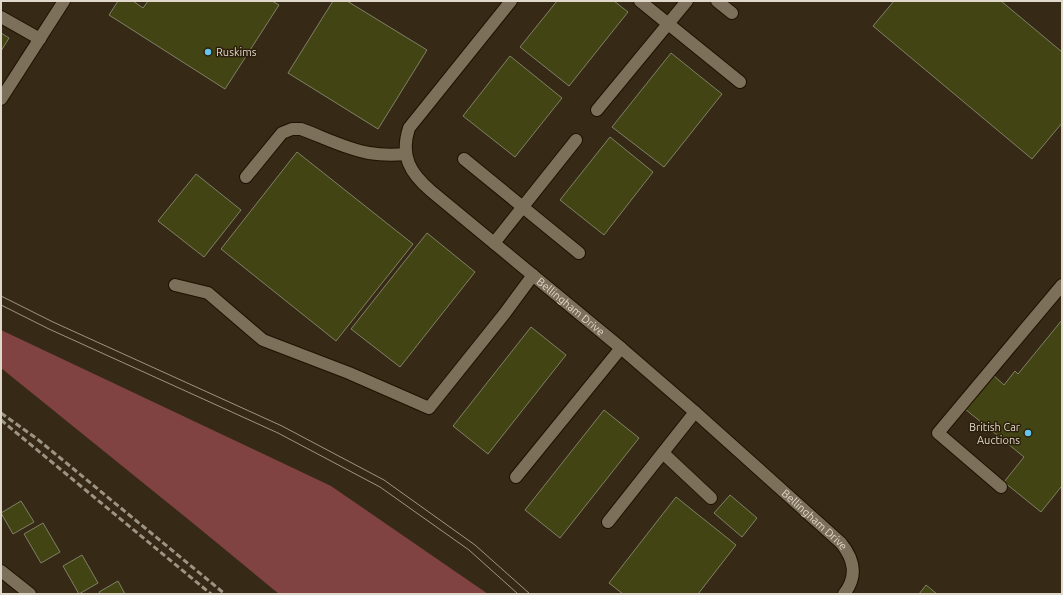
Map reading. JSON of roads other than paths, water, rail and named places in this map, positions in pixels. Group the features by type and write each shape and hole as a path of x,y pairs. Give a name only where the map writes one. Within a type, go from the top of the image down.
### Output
{"street":[{"path":"1,99 64,1"},
{"name":"Bellingham Drive","path":"511,1 413,122 406,137 406,154 410,166 420,181 621,348 832,535 847,550 851,558 853,575 844,594"},
{"path":"640,1 740,82"},
{"path":"597,110 687,1"},
{"path":"717,1 732,13"},
{"path":"1,17 40,39"},
{"path":"246,177 282,133 292,130 301,129 354,150 386,155 406,154"},
{"path":"494,243 576,140"},
{"path":"464,158 579,253"},
{"path":"175,285 208,293 263,340 349,373 429,408 533,275"},
{"path":"1001,487 938,433 1062,285"},
{"path":"516,477 621,348"},
{"path":"608,522 695,412"},
{"path":"662,453 711,498"},
{"path":"1,571 30,594"}],"tram line":[{"path":"1,296 53,322 282,426 384,480 475,545 530,594"},
{"path":"1,305 49,329 278,433 380,487 469,550 518,594"}],"railway":[{"path":"1,413 36,438 225,594"},
{"path":"1,420 211,594"}],"place":[{"name":"Ruskims","path":"208,52"},
{"name":"British Car Auctions","path":"1028,433"}]}
